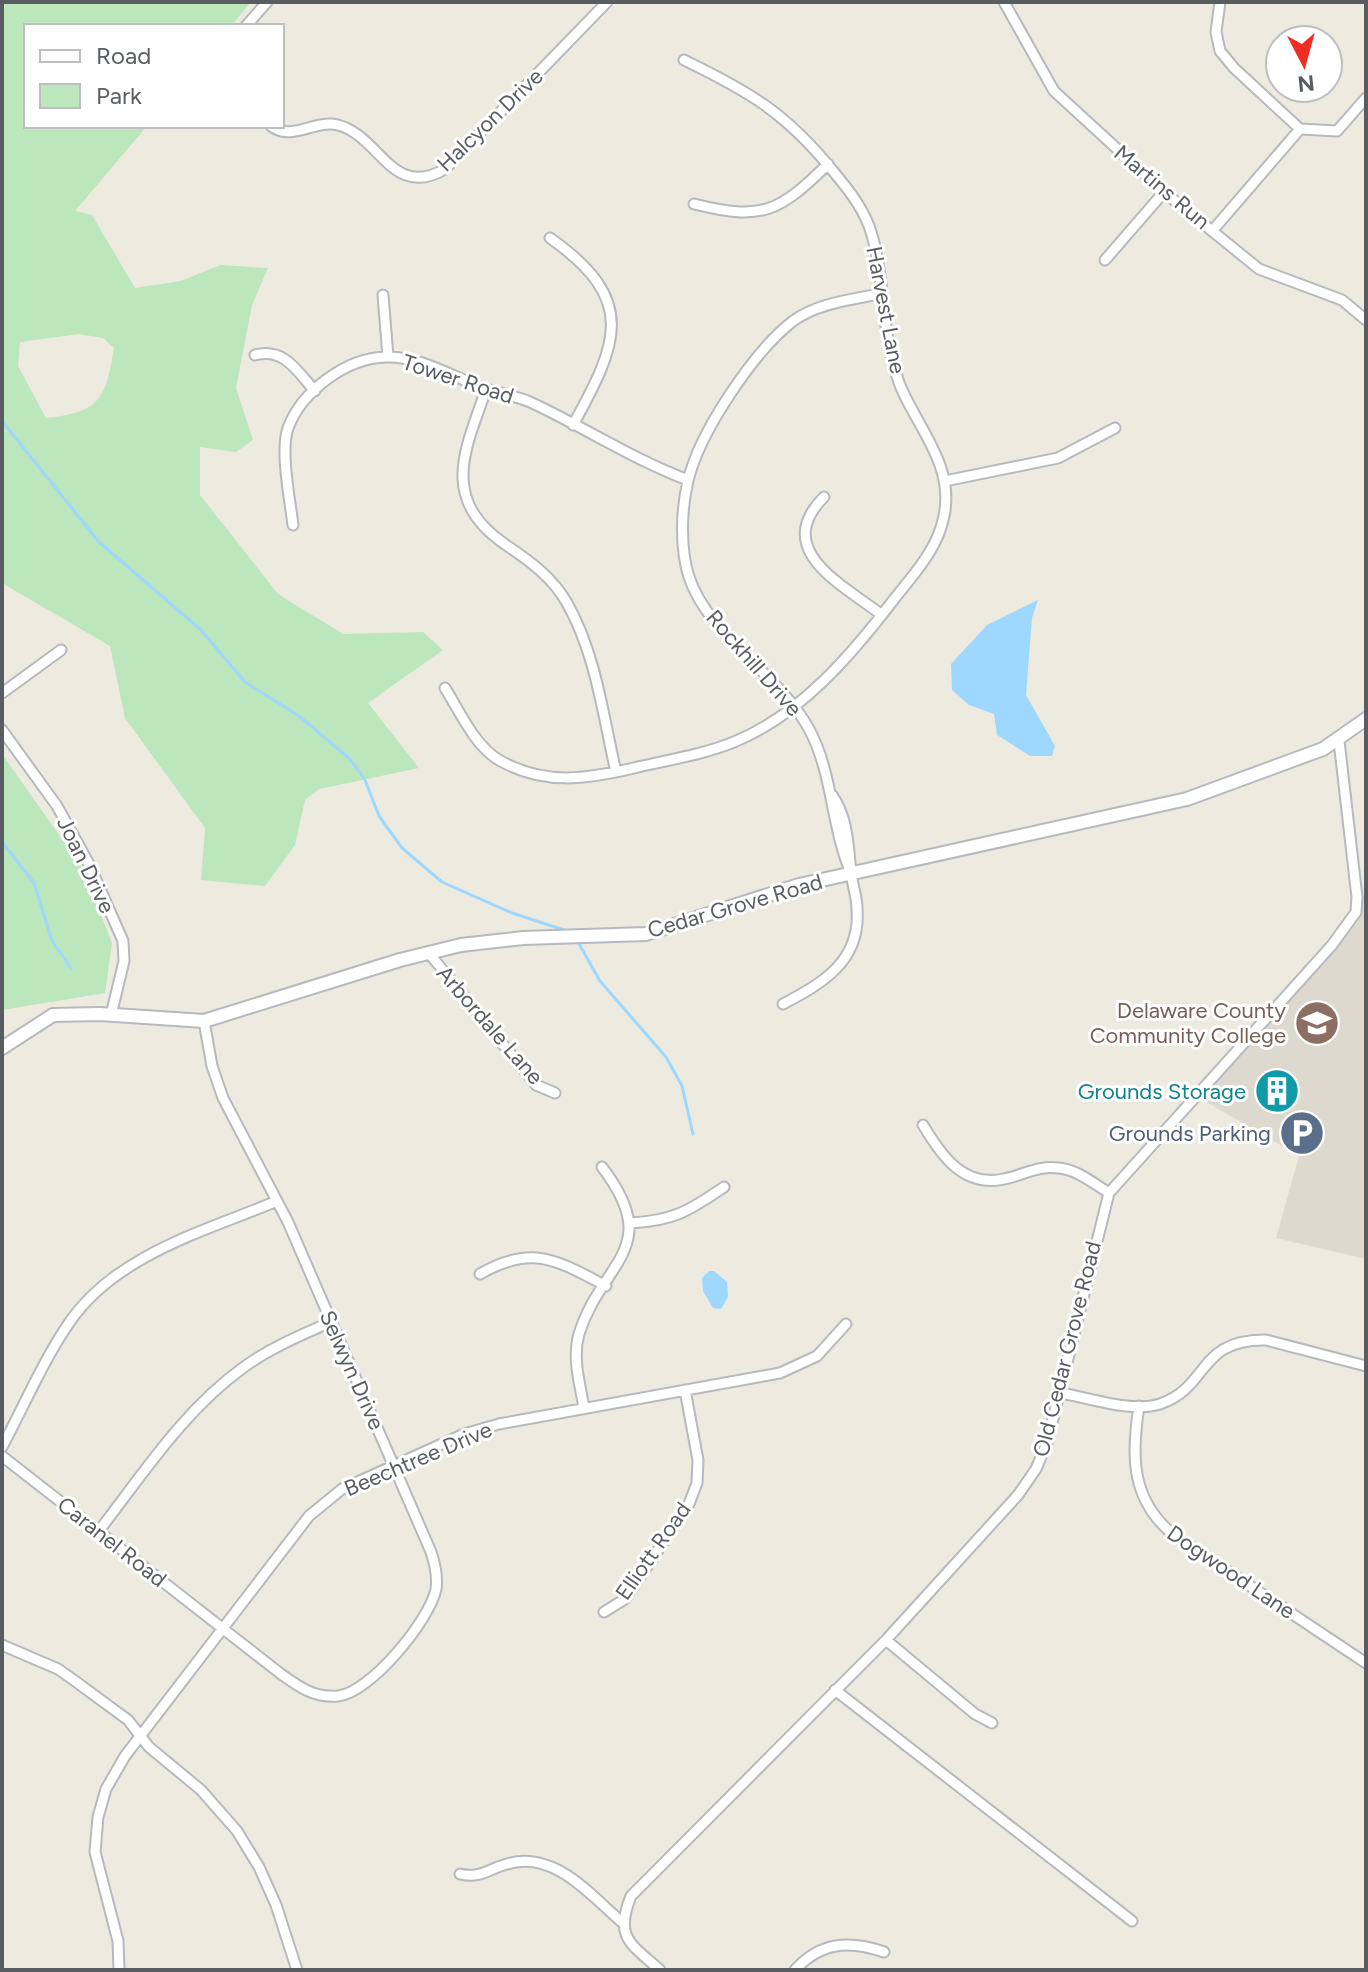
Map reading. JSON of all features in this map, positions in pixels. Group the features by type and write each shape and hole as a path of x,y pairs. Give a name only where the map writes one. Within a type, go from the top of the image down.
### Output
{"street":[{"path":"248,24 267,2"},
{"name":"Halcyon Drive","path":"277,128 288,132 339,125 358,136 399,172 420,178 436,175 607,2"},
{"name":"Martins Run","path":"1004,2 1054,91 1164,192 1259,269 1342,300 1366,320"},
{"path":"1220,2 1216,32 1220,51 1300,129 1337,131 1366,98"},
{"name":"Harvest Lane","path":"445,688 477,738 496,759 552,779 580,780 735,742 793,705 857,650 926,560 937,539 945,514 945,481 939,458 903,392 894,366 869,227 852,194 808,138 778,112 745,89 684,60"},
{"path":"1213,230 1300,129"},
{"path":"694,204 732,213 770,209 794,197 828,164"},
{"path":"1105,260 1164,192"},
{"path":"550,238 580,259 607,300 613,321 612,344 603,370 573,425"},
{"name":"Rockhill Drive","path":"783,1004 828,979 850,950 858,910 850,848 841,809 830,792 820,754 793,705 724,630 701,602 689,579 683,550 688,480 717,417 776,337 795,320 828,304 879,294"},
{"path":"383,295 388,357"},
{"path":"255,355 270,351 279,354 315,391"},
{"name":"Tower Road","path":"293,525 287,430 305,400 332,375 368,360 388,357 424,364 486,390 527,401 635,459 688,480"},
{"path":"486,390 464,452 461,477 465,497 476,518 494,537 534,564 567,602 590,657 616,772"},
{"path":"945,481 1058,458 1115,428"},
{"path":"824,497 810,511 805,524 805,543 812,559 882,615"},
{"path":"2,693 61,650"},
{"name":"Cedar Grove Road","path":"2,1048 53,1015 204,1021 428,952 508,939 646,934 759,896 851,873 1187,799 1339,741 1366,719"},
{"name":"Joan Drive","path":"2,730 57,806 95,876 123,941 124,961 111,1015"},
{"name":"Old Cedar Grove Road","path":"623,1923 631,1896 886,1640 1030,1479 1042,1459 1061,1393 1109,1193 1332,945 1356,912 1356,882 1339,741"},
{"name":"Arbordale Lane","path":"428,952 536,1085 555,1093"},
{"name":"Selwyn Drive","path":"204,1021 220,1090 277,1201 394,1466 435,1563 436,1587 425,1613 374,1678 349,1693 315,1695 221,1628"},
{"path":"923,1125 942,1157 975,1178 995,1180 1040,1167 1060,1168 1080,1175 1109,1193"},
{"path":"584,1408 577,1346 586,1318 625,1250 630,1223 622,1196 602,1167"},
{"path":"630,1223 677,1217 724,1187"},
{"path":"2,1447 68,1324 93,1293 130,1265 277,1201"},
{"path":"480,1274 503,1260 542,1256 606,1286"},
{"path":"98,1532 178,1429 222,1383 276,1347 331,1322"},
{"name":"Beechtree Drive","path":"119,1970 118,1941 97,1870 96,1834 101,1802 111,1776 309,1516 342,1489 481,1429 800,1366 817,1356 846,1324"},
{"path":"1061,1393 1139,1406 1160,1404 1190,1384 1215,1352 1250,1339 1266,1340 1366,1366"},
{"name":"Elliott Road","path":"604,1612 625,1599 689,1504 697,1483 698,1460 685,1390"},
{"name":"Dogwood Lane","path":"1139,1406 1133,1466 1153,1515 1175,1536 1366,1663"},
{"name":"Caranel Road","path":"2,1456 221,1628"},
{"path":"886,1640 975,1714 992,1723"},
{"path":"2,1645 58,1669 128,1720 149,1747 201,1790 247,1846 276,1905 297,1970"},
{"path":"835,1690 1132,1921"},
{"path":"460,1874 482,1876 518,1861 542,1863 569,1877 623,1923 630,1943 660,1970"},
{"path":"795,1970 808,1956 828,1946 865,1946 884,1952"}],"shaded area":[{"name":"Delaware County Community College","path":"1366,897 1366,1259 1276,1238 1299,1156 1200,1098 1336,947 1350,929 1362,898"}],"green space":[{"path":"2,2 251,2 233,24 24,24 24,128 145,128 75,211 92,215 135,288 181,281 220,265 268,268 252,305 236,388 253,440 236,452 200,447 200,495 278,594 343,634 423,632 443,650 368,703 419,768 319,789 305,800 295,845 265,886 201,880 205,828 125,718 110,646 2,583","holes":["79,334 103,338 114,348 108,379 97,400 89,407 64,416 46,418 18,366 20,342"]},
{"path":"2,754 83,869 112,943 105,993 2,1010"}],"water":[{"path":"1038,600 1032,618 1026,695 1055,746 1052,756 1030,756 997,735 994,714 969,705 952,690 951,664 987,625"},
{"path":"709,1271 714,1271 727,1282 728,1297 721,1309 713,1308 703,1291 702,1278"}],"waterway":[{"path":"2,421 99,542 201,630 245,682 299,716 350,759 365,780 379,816 402,848 442,882 512,913 567,931"},
{"path":"2,842 34,883 52,941 71,968"},
{"path":"578,942 600,981 666,1057 682,1086 693,1134"}],"place":[{"name":"Delaware County Community College","path":"1317,1023"},
{"name":"Grounds Storage","path":"1277,1091"},
{"name":"Grounds Parking","path":"1302,1133"}]}
